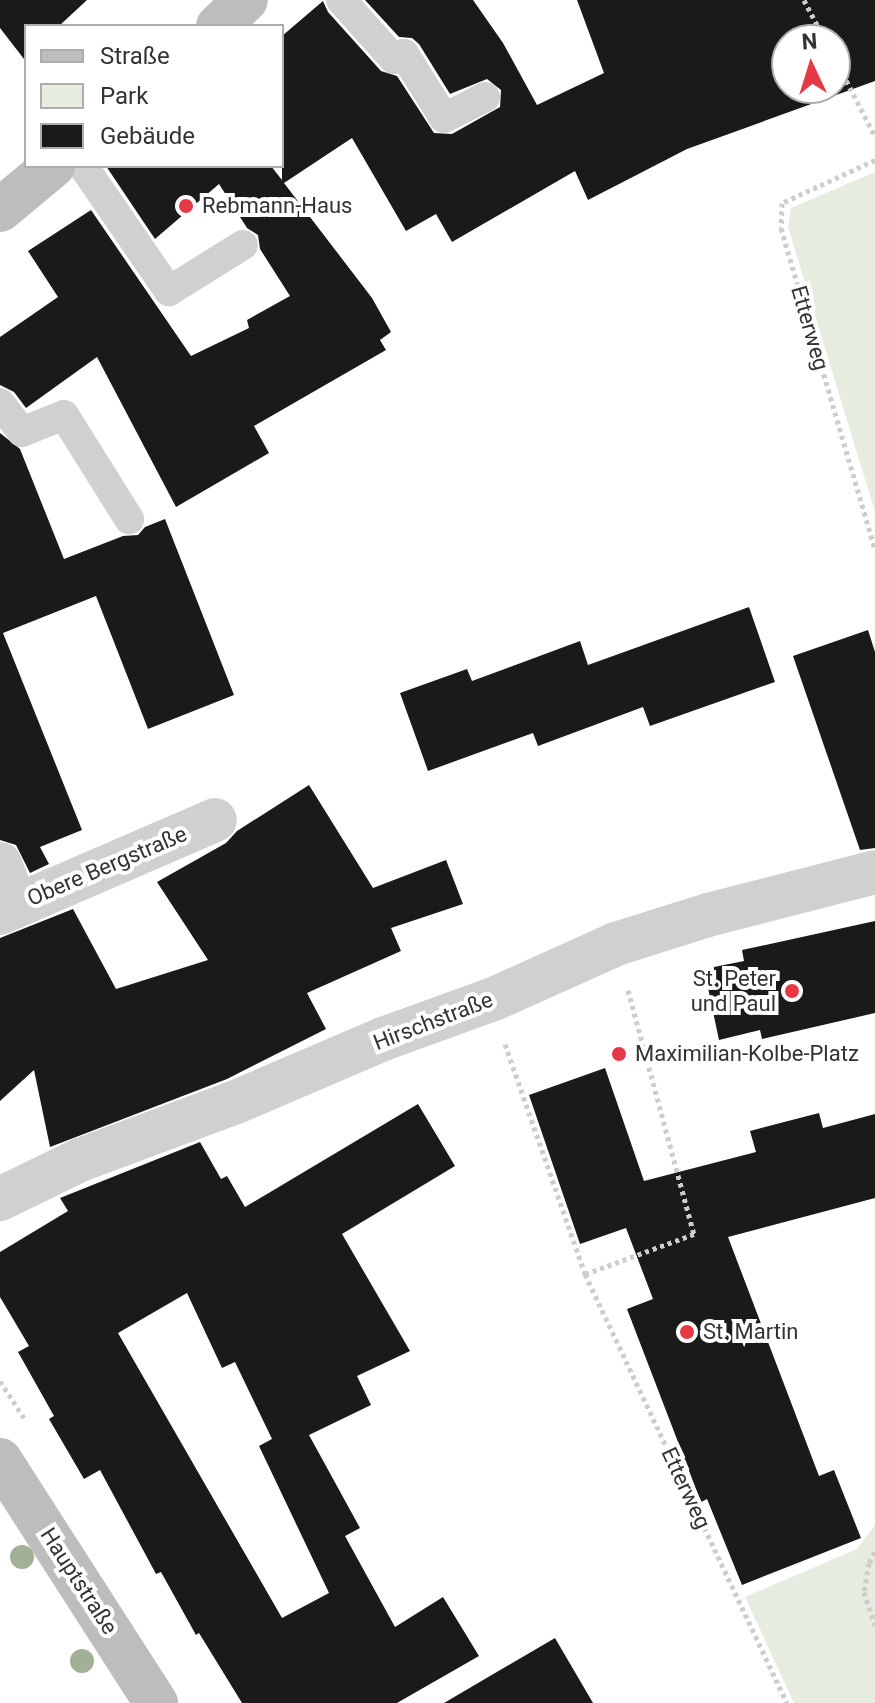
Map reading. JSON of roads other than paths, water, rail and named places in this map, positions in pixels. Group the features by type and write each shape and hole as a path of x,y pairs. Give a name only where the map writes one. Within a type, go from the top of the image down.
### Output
{"main road":[{"path":"0,210 51,168"},
{"name":"Hauptstraße","path":"7,1486 156,1703"}],"street":[{"name":"Obere Bergstraße","path":"8,909 215,820"},
{"path":"0,864 8,909"},
{"name":"Hirschstraße","path":"0,1199 80,1160 236,1102 383,1039 489,1000 616,944 708,915 875,872"}],"lane":[{"path":"341,0 394,59 404,54 444,118 485,97"},
{"path":"84,168 169,291 243,245"},
{"path":"0,403 22,432 64,415 129,519"}],"place":[{"name":"Rebmann-Haus","path":"186,206"},
{"name":"St. Peter und Paul","path":"792,991"},
{"name":"Maximilian-Kolbe-Platz","path":"619,1054"},
{"name":"St. Martin","path":"687,1332"}]}
